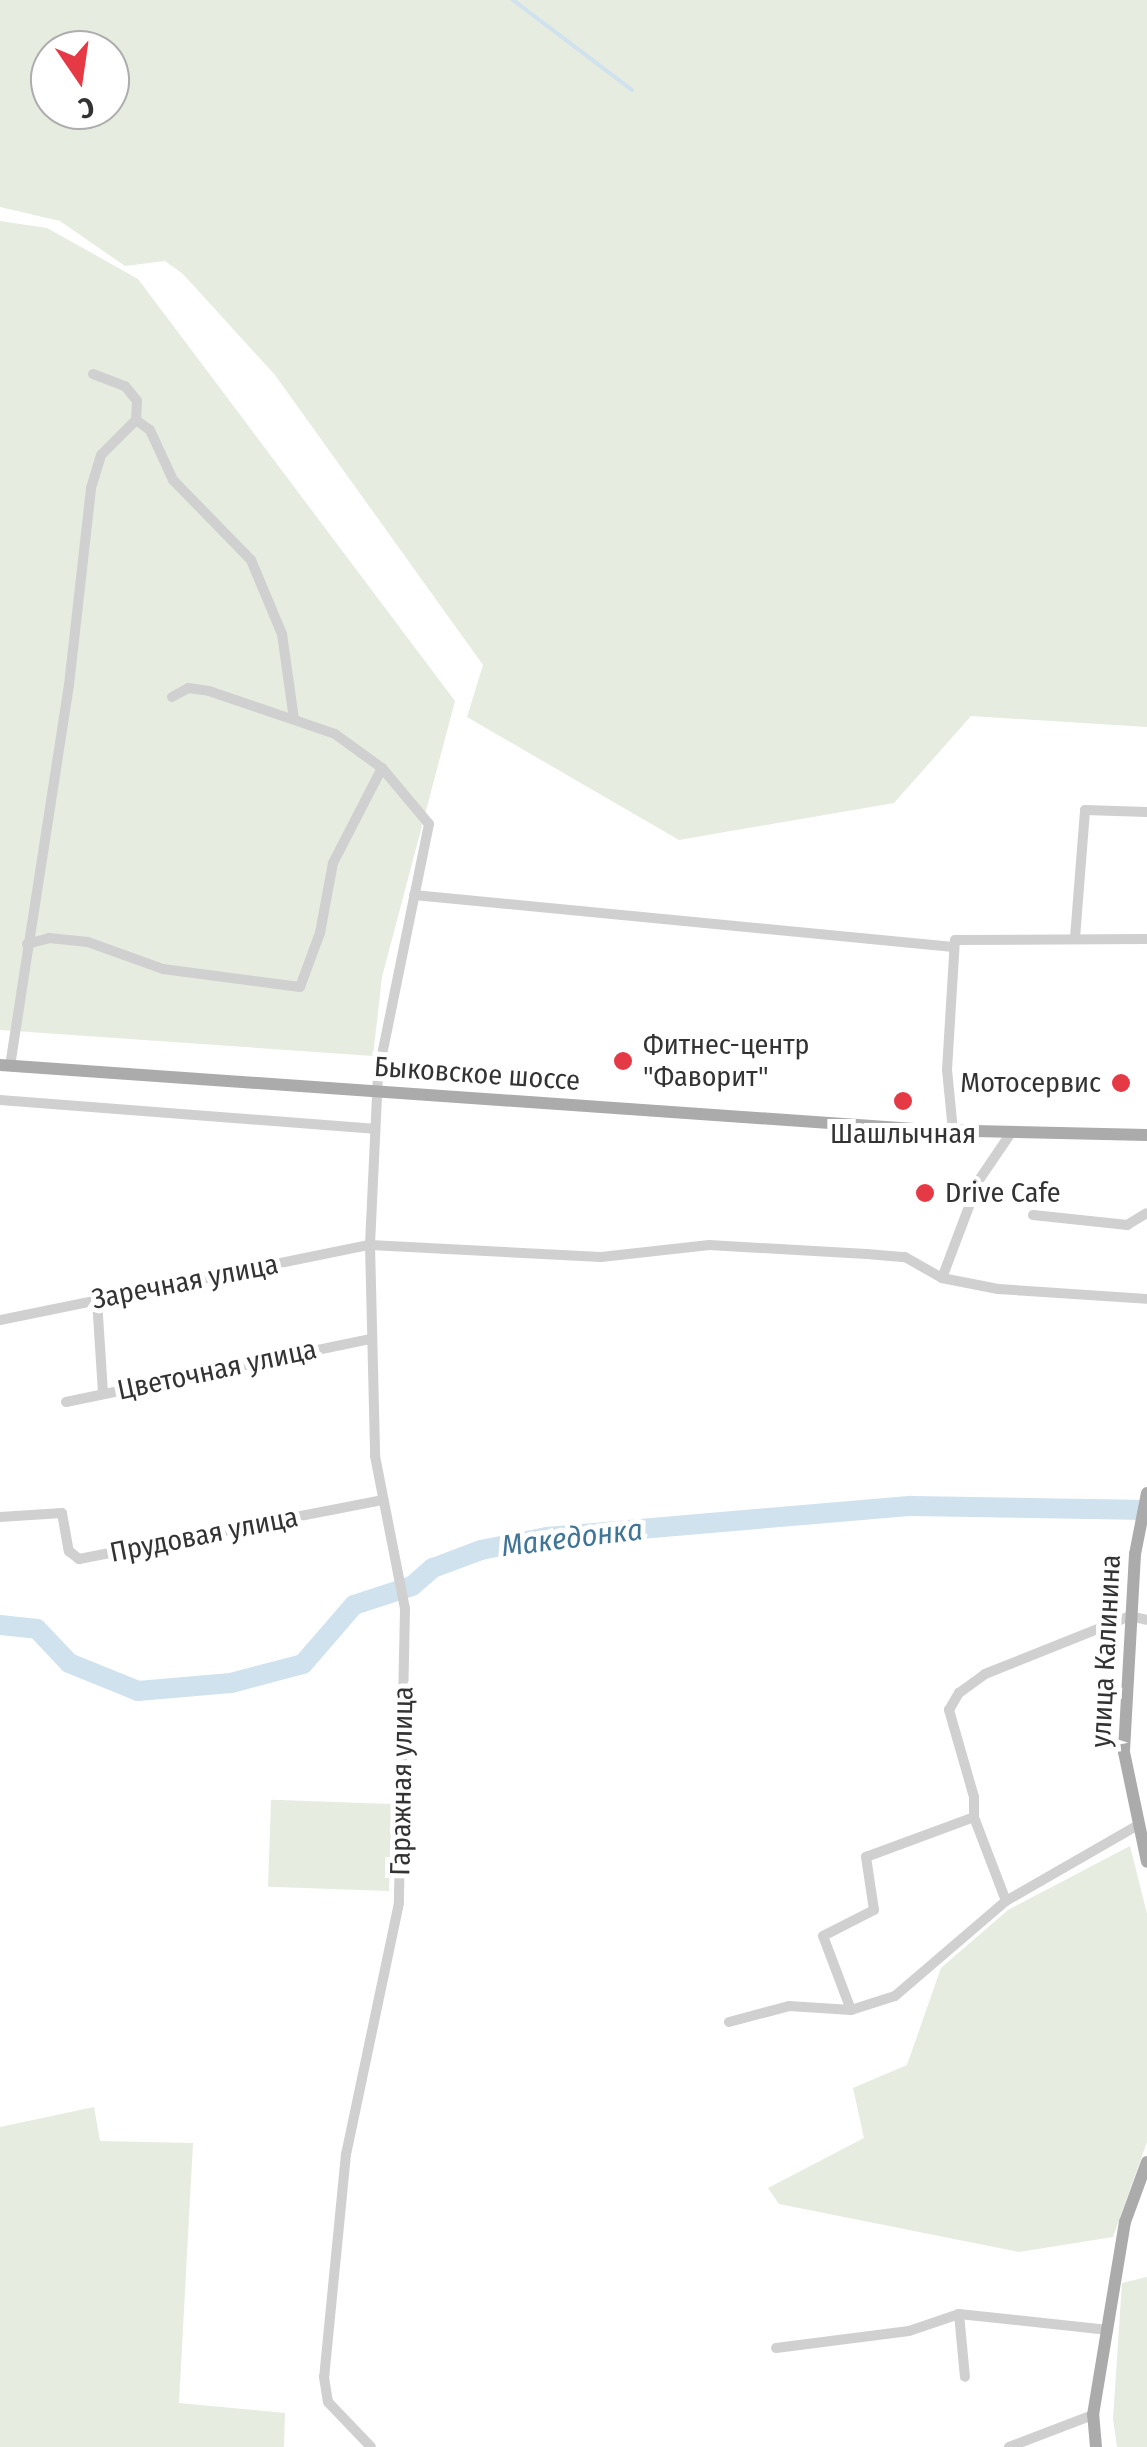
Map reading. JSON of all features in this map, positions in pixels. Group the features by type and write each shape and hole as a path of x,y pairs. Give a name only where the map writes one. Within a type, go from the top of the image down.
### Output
{"main road":[{"name":"Быковское шоссе","path":"5,1065 953,1131 1147,1134"},
{"name":"улица Калинина","path":"1146,1497 1130,1616 1124,1752 1147,1862"},
{"path":"1096,2447 1093,2415 1125,2222 1147,2162"}],"street":[{"path":"5,1065 68,685 91,488 100,455 136,420 137,401 125,386 94,374"},
{"path":"136,420 150,430 173,480 250,560 282,634 294,719"},
{"path":"27,944 49,938 88,942 163,969 300,988 320,933 333,863 382,768 336,734 294,719 188,688 172,697"},
{"name":"Гаражная улица","path":"372,2447 328,2402 324,2377 346,2154 399,1903 404,1596 383,1500 368,1338 370,1245 376,1093 393,981 429,824 382,768"},
{"path":"1075,938 1085,810 1147,812"},
{"path":"414,895 953,947"},
{"path":"953,1131 947,1070 953,947 962,937 1147,939"},
{"path":"0,1100 374,1129"},
{"path":"942,1278 979,1180 1011,1132"},
{"path":"1032,1216 1127,1225 1147,1213"},
{"name":"Заречная улица","path":"0,1320 370,1245 601,1257 709,1245 867,1254 904,1257 942,1278 1147,1299"},
{"path":"97,1300 103,1394"},
{"name":"Цветочная улица","path":"66,1402 368,1338"},
{"name":"Прудовая улица","path":"0,1517 62,1513 69,1552 79,1559 383,1500"},
{"path":"1006,1901 974,1816 949,1710 959,1692 985,1674 1130,1616 1147,1620"},
{"path":"851,2010 824,1936 874,1910 866,1857 974,1816"},
{"path":"729,2022 789,2006 851,2010 908,1989 1006,1901 1138,1825"},
{"path":"959,2314 965,2377"},
{"path":"776,2348 909,2331 959,2314 1108,2330"},
{"path":"1009,2447 1093,2415"}],"shaded area":[{"path":"0,0 1147,0 1147,727 971,716 894,803 679,840 467,717 483,665 275,375 183,274 165,261 125,266 60,221 0,207"},
{"path":"0,221 47,228 138,279 455,701 382,977 373,1056 0,1030"},
{"path":"271,1800 392,1804 389,1891 268,1887"},
{"path":"1130,1846 1147,1914 1147,2142 1113,2237 1019,2252 779,2204 768,2188 864,2138 853,2088 907,2065 941,1968 1008,1910"},
{"path":"94,2107 100,2141 193,2143 179,2403 285,2413 284,2447 0,2447 0,2127"},
{"path":"1147,2277 1147,2447 1117,2447 1113,2419 1122,2283"}],"waterway":[{"path":"513,0 632,90"},
{"name":"Македонка","path":"0,1625 37,1629 69,1663 138,1691 231,1683 303,1664 354,1605 412,1586 433,1568 481,1550 547,1537 912,1506 1147,1510"}],"place":[{"name":"Фитнес-центр \"Фаворит\"","path":"623,1061"},
{"name":"Мотосервис","path":"1121,1083"},
{"name":"Шашлычная","path":"903,1101"},
{"name":"Drive Cafe","path":"925,1193"}]}
